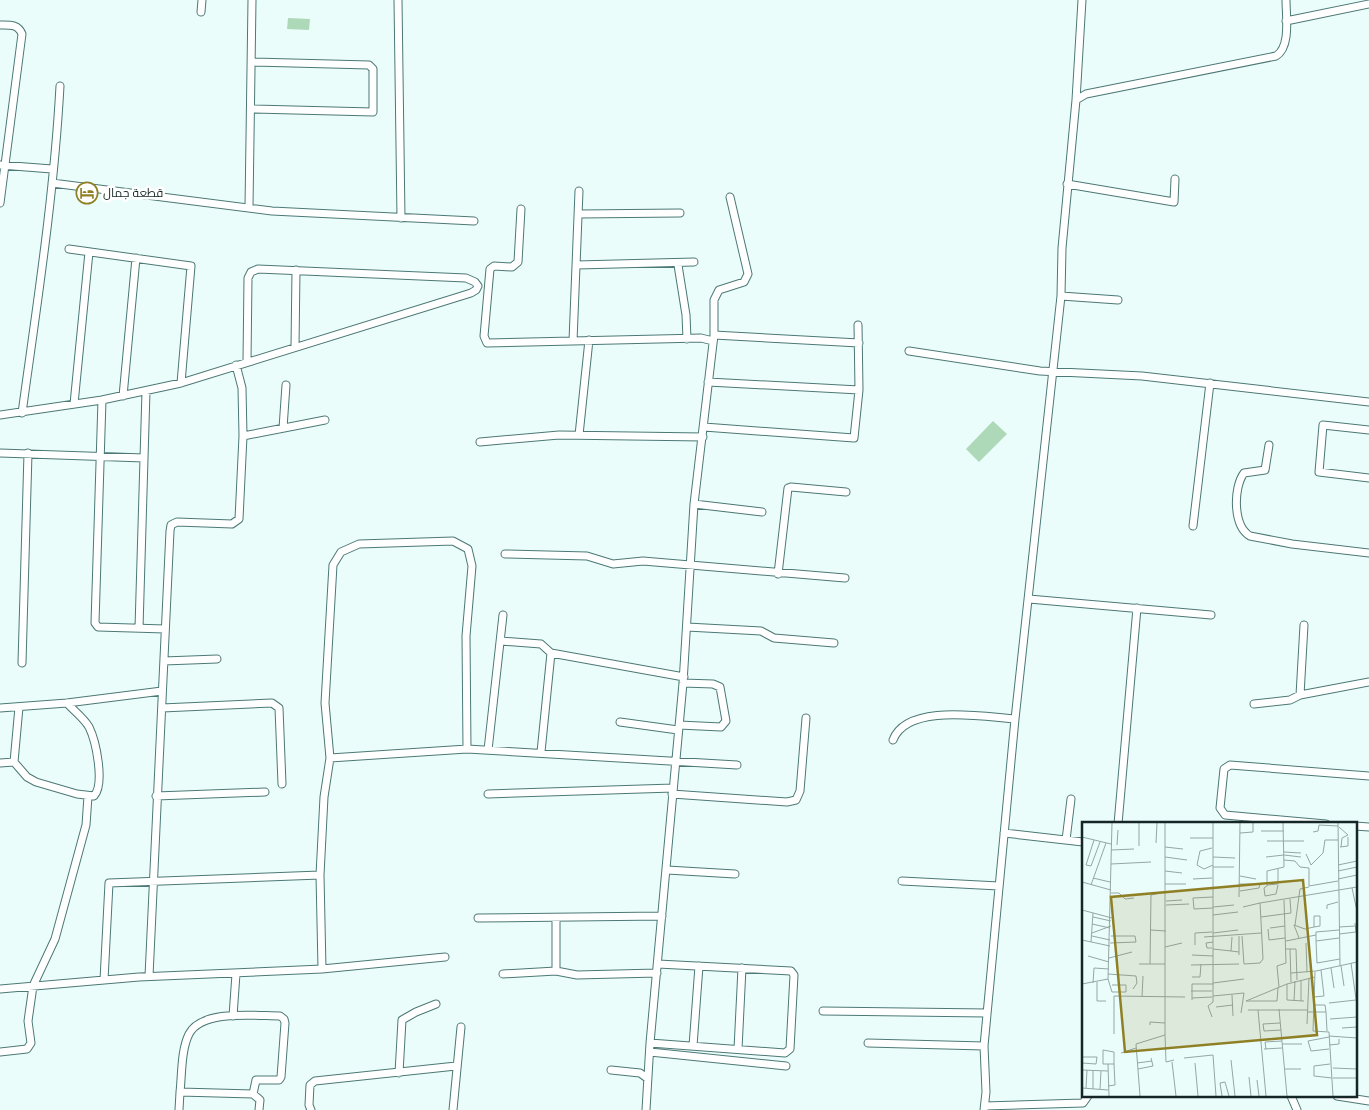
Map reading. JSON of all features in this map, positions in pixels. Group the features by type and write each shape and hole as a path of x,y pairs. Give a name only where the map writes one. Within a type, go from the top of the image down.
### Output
{"street":[{"path":"201,12 202,0"},
{"path":"249,207 252,109 252,0"},
{"path":"398,0 400,218"},
{"path":"1082,0 1076,100 1062,248 1061,296 1051,369 1029,599 1015,719 984,1046 984,1108 1083,1103 1087,1098"},
{"path":"1076,100 1086,94 1276,56 1284,49 1286,0"},
{"path":"1286,21 1369,4"},
{"path":"0,25 14,25 20,29 22,34 3,165 0,202"},
{"path":"252,62 368,65 373,69 373,112 252,109"},
{"path":"22,413 52,183 60,86"},
{"path":"3,165 52,169"},
{"path":"1067,184 1174,202 1175,179"},
{"path":"52,183 249,207 272,212 474,221"},
{"path":"573,341 579,191"},
{"path":"646,1110 650,1043 683,680 694,504 713,338 714,300 722,288 744,282 748,274 730,197"},
{"path":"521,209 518,262 512,267 494,266 490,269 485,340 492,344 713,338 859,343"},
{"path":"579,214 680,213"},
{"path":"70,249 188,264 192,269 181,383"},
{"path":"74,404 89,252"},
{"path":"123,396 136,258"},
{"path":"577,265 694,262"},
{"path":"678,265 686,315 687,339"},
{"path":"0,415 102,400 181,383 471,293 478,286 475,282 466,278 258,269 251,272 248,278 247,361"},
{"path":"295,347 296,270"},
{"path":"1061,296 1118,300"},
{"path":"704,428 851,439 856,435 859,390 858,325"},
{"path":"579,435 589,340"},
{"path":"909,351 1051,369 1210,383 1369,402"},
{"path":"149,976 156,796 171,525 177,522 236,522 240,513 244,436 242,388 236,365"},
{"path":"708,382 859,390"},
{"path":"1193,526 1210,383"},
{"path":"283,428 286,385"},
{"path":"138,628 146,391"},
{"path":"102,400 95,623 98,627 165,629"},
{"path":"244,436 325,420"},
{"path":"1369,430 1323,425 1319,472 1369,478"},
{"path":"480,442 579,435 702,437"},
{"path":"1269,445 1265,470 1244,473 1239,484 1238,521 1245,533 1250,536 1292,544 1369,553"},
{"path":"0,453 144,458"},
{"path":"22,663 28,453"},
{"path":"778,574 788,488 791,486 846,492"},
{"path":"694,504 762,512"},
{"path":"322,969 320,875 324,796 330,758 325,704 333,564 346,548 382,542 453,541 461,543 468,549 472,566 466,636 467,749"},
{"path":"505,554 587,556 614,564 643,561 778,574 845,578"},
{"path":"1029,599 1211,615"},
{"path":"1118,822 1137,608"},
{"path":"488,750 504,615"},
{"path":"1300,695 1304,624"},
{"path":"686,627 761,631 774,638 834,643"},
{"path":"501,641 541,644 551,653 683,680 717,685 722,690 726,721 721,727 678,728 620,722"},
{"path":"541,752 551,653"},
{"path":"164,661 217,659"},
{"path":"1254,704 1290,700 1300,695 1369,682"},
{"path":"0,708 67,703 162,691"},
{"path":"19,707 14,762 27,777 36,782 94,796 97,792 99,763 88,725 67,703"},
{"path":"162,708 272,703 276,705 279,708 282,784"},
{"path":"893,740 896,732 904,725 923,717 986,715 1015,719"},
{"path":"488,794 672,791 787,802 796,800 800,791 806,718"},
{"path":"330,758 467,749 737,765"},
{"path":"0,763 14,762"},
{"path":"1304,822 1225,815 1220,808 1224,769 1230,765 1369,776"},
{"path":"156,796 265,792"},
{"path":"0,1052 22,1050 30,1047 28,1008 33,986 55,939 86,825 88,796"},
{"path":"1066,840 1072,800"},
{"path":"1356,826 1369,827"},
{"path":"1004,833 1082,842"},
{"path":"667,870 734,874"},
{"path":"104,980 109,883 153,883 320,875"},
{"path":"902,881 999,886"},
{"path":"478,918 662,916"},
{"path":"556,918 556,971"},
{"path":"0,989 149,976 236,974 322,969 445,957"},
{"path":"650,1043 785,1053 790,1050 794,975 790,971 658,964"},
{"path":"693,1046 698,966"},
{"path":"738,1049 742,968"},
{"path":"503,974 556,971 577,974 657,973"},
{"path":"233,1016 236,974"},
{"path":"399,1072 402,1020 436,1004"},
{"path":"823,1011 987,1013"},
{"path":"179,1110 189,1034 200,1022 233,1016 280,1016 284,1019 281,1077 279,1080 256,1080 253,1094"},
{"path":"453,1110 461,1027"},
{"path":"868,1043 984,1046"},
{"path":"650,1052 753,1060 786,1066"},
{"path":"311,1110 309,1105 312,1082 456,1066"},
{"path":"611,1070 640,1073 647,1078"},
{"path":"180,1092 253,1094 260,1100 259,1110"},
{"path":"1292,1098 1297,1110"},
{"path":"1350,1098 1369,1101"}],"green space":[{"path":"288,18 310,19 309,30 287,29"},
{"path":"993,421 1007,434 979,462 966,449"}],"place":[{"name":"قطعة جمال","path":"87,193"}]}
